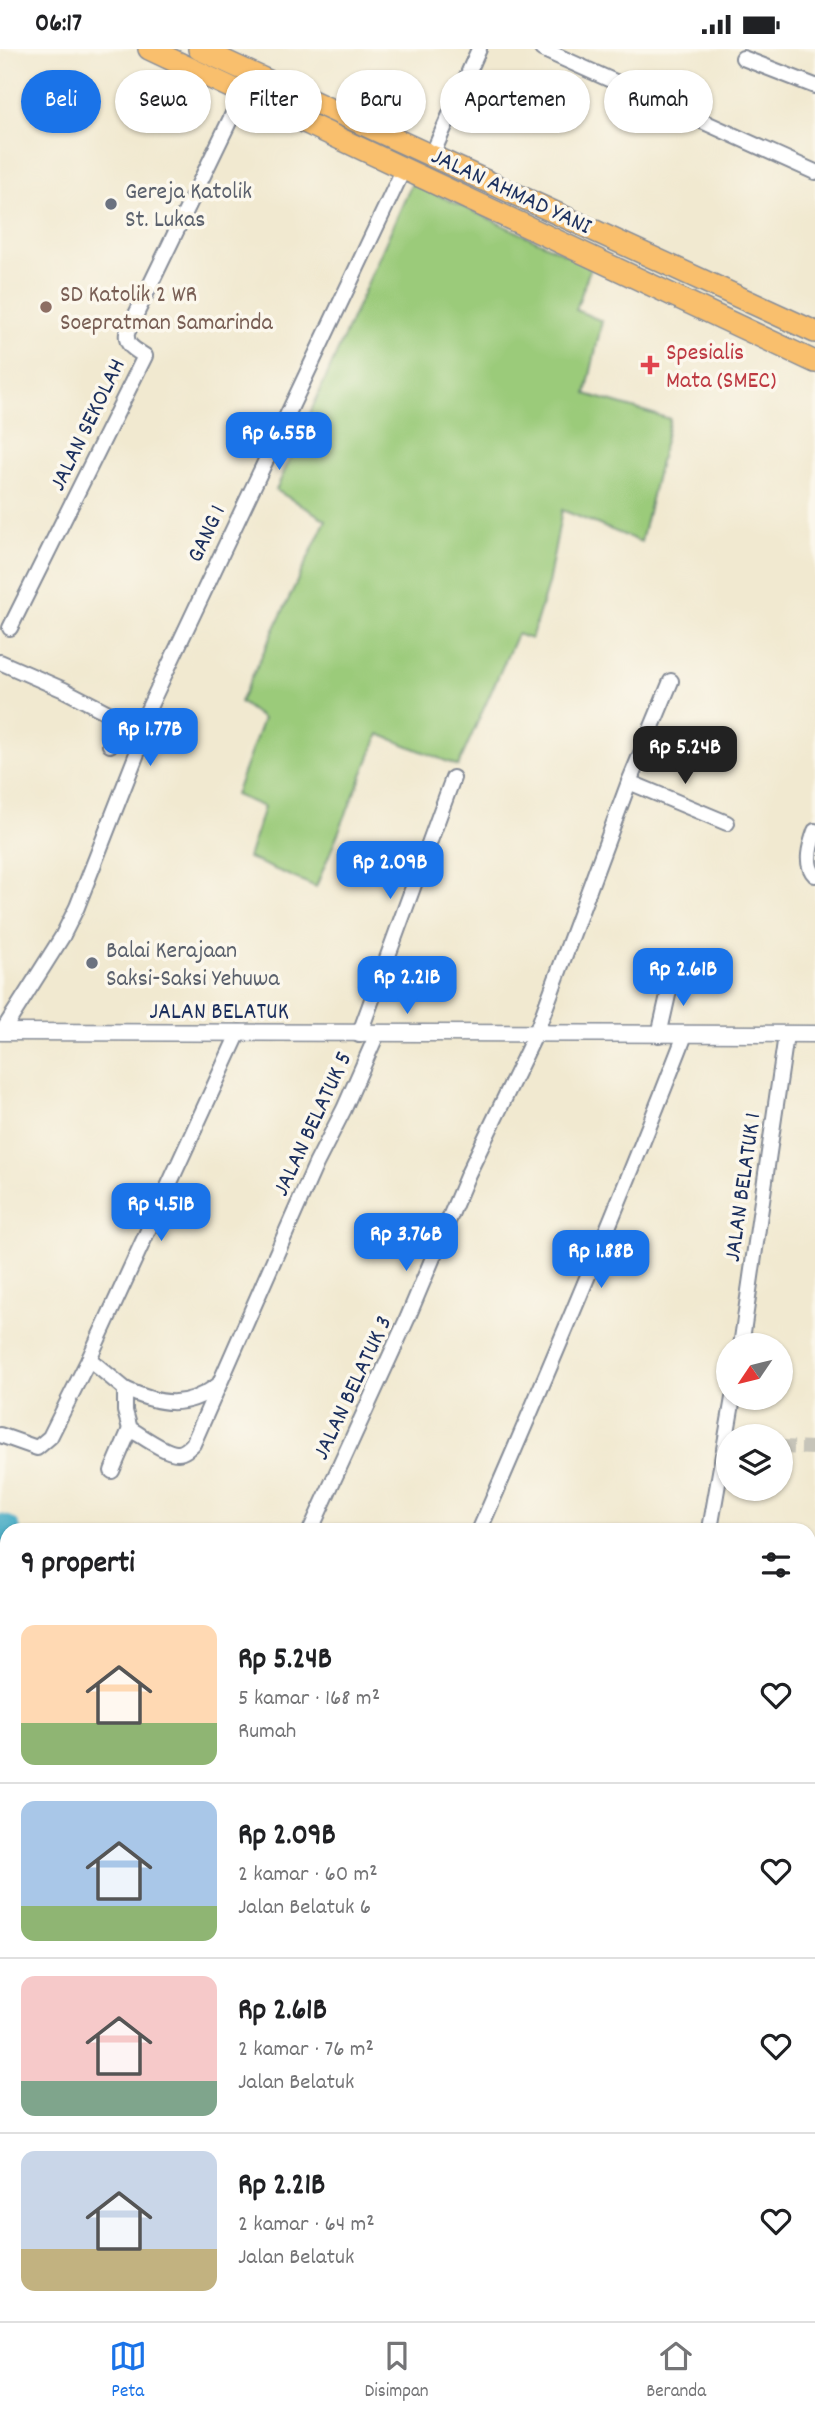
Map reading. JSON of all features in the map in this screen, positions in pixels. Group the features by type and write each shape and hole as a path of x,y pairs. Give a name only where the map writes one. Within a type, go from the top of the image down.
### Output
{"main road":[{"name":"JALAN AHMAD YANI","path":"149,49 225,87"},
{"name":"JALAN AHMAD YANI","path":"199,49 815,332"},
{"name":"JALAN AHMAD YANI","path":"322,131 815,362"}],"street":[{"path":"432,155 479,49"},
{"path":"542,49 815,172"},
{"path":"743,58 815,86"},
{"name":"JALAN SEKOLAH","path":"10,628 145,356 130,346 126,339 127,333 225,130"},
{"name":"GANG 1","path":"1,1032 62,937 86,889 143,738 142,722 404,168"},
{"path":"0,662 133,725 142,722"},
{"name":"JALAN BELATUK 3","path":"314,1523 408,1317 468,1174 536,1033 629,782 671,681"},
{"path":"110,745 122,720"},
{"path":"359,1035 453,778"},
{"path":"629,782 727,823"},
{"path":"815,831 809,854 811,873 815,875"},
{"path":"659,1035 675,964 688,960"},
{"name":"JALAN BELATUK","path":"1,1032 359,1035 815,1034"},
{"path":"0,1436 37,1448 50,1437 89,1359 239,1033"},
{"name":"JALAN BELATUK 5","path":"130,1429 168,1451 186,1451 193,1444 316,1164 377,1034"},
{"path":"483,1523 519,1443 636,1162 685,1035"},
{"name":"JALAN BELATUK 1","path":"743,1333 786,1035"},
{"path":"89,1359 125,1389 161,1402 194,1400 218,1385"},
{"path":"112,1471 130,1429 125,1411 125,1389"},
{"path":"711,1523 731,1411"}],"green space":[{"path":"412,183 591,266 576,310 602,321 586,394 670,419 641,542 562,510 548,584 531,639 517,634 458,766 379,734 316,887 248,858 264,807 235,795 263,719 240,702 326,520 276,490"}],"tunnel":[{"path":"793,1447 815,1448"}],"place":[{"name":"Gereja Katolik St. Lukas","path":"111,204"},
{"name":"SD Katolik 2 WR Soepratman Samarinda","path":"46,307"},
{"name":"Spesialis Mata (SMEC)","path":"650,365"},
{"name":"Balai Kerajaan Saksi-Saksi Yehuwa","path":"92,963"}]}
